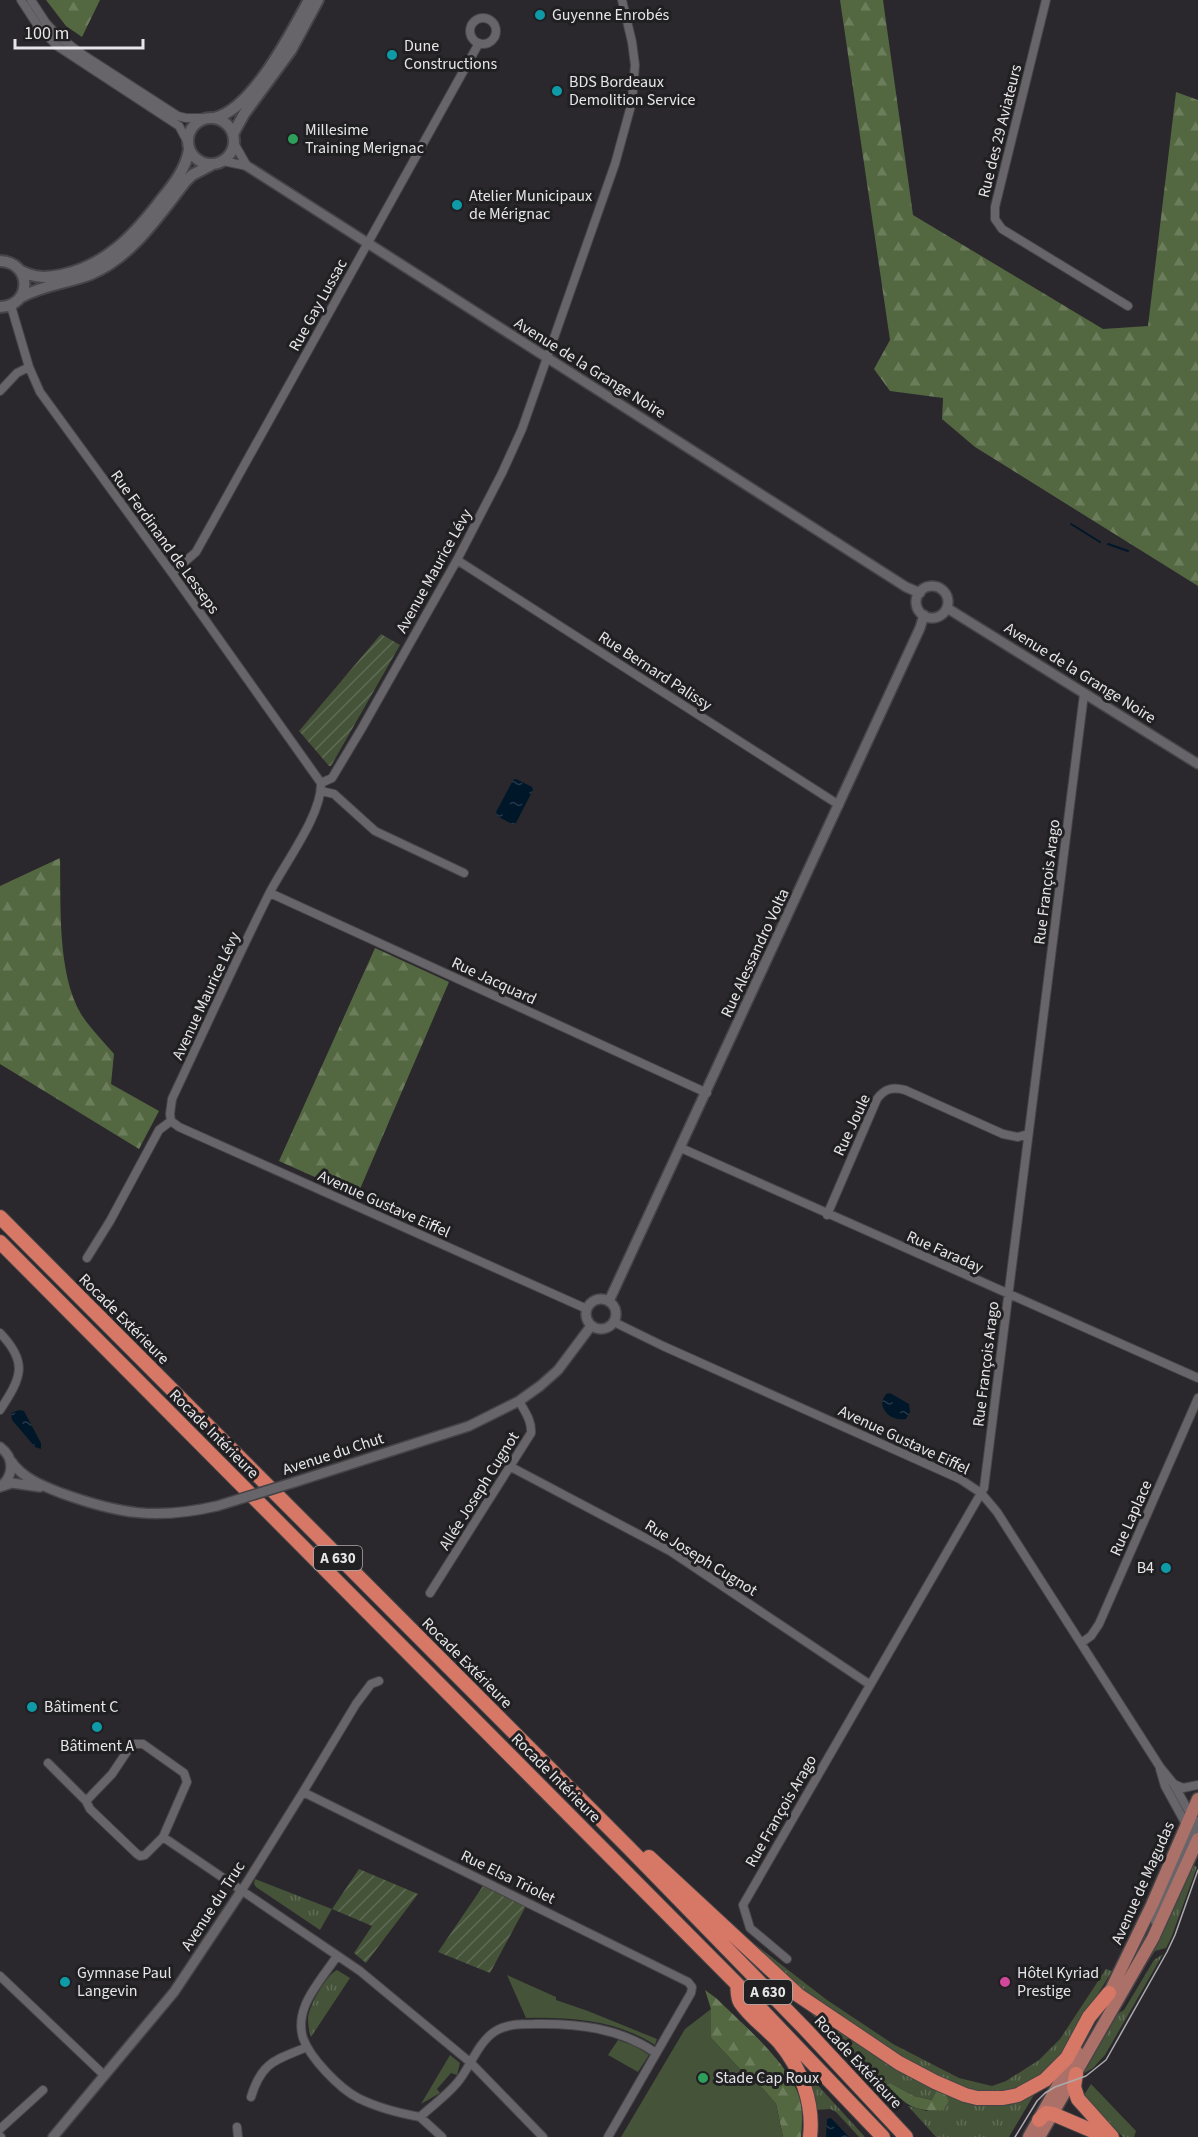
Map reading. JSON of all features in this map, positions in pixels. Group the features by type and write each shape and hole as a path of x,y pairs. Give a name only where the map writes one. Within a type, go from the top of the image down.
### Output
{"highway":[{"name":"Rocade Extérieure","path":"0,1217 629,1848 807,2031 906,2137"},
{"name":"Rocade Intérieure","path":"0,1242 737,1984 883,2137"},
{"path":"629,1848 643,1851 798,1995 899,2063 935,2082 977,2098 1003,2098 1018,2095 1046,2080 1066,2058 1089,2018 1109,1993"},
{"path":"737,1984 738,2000 781,2044 797,2068 807,2091 812,2124 810,2137"},
{"path":"1076,2074 1074,2087 1078,2098 1112,2137"},
{"path":"1039,2120 1046,2113 1053,2114 1107,2137"}],"main road":[{"path":"5,262 41,278 60,275 84,267 112,252 136,230 180,176 192,127 210,118 225,116 237,107 284,46 309,0"},
{"path":"5,307 33,290 87,275 112,262 143,234 192,175 224,161 233,150 234,139 244,114 291,50 318,0"},
{"path":"210,118 226,123 234,139"},
{"path":"188,146 198,160 211,165"},
{"path":"21,271 24,284 21,297"},
{"name":"Avenue de Magudas","path":"1039,2137 1149,1946 1194,1833 1198,1799"},
{"name":"Avenue de Magudas","path":"1029,2137 1194,1833"}],"street":[{"path":"21,0 38,26 57,46 179,126 188,146"},
{"path":"31,0 58,37 82,54 178,116 210,118"},
{"name":"Avenue Maurice Lévy","path":"171,1121 172,1099 270,893 317,807 321,787 340,767 457,560 522,429 615,164 632,102 635,65 622,0"},
{"name":"Rue des 29 Aviateurs","path":"1046,0 995,207 995,219 1002,229 1128,306"},
{"name":"Rue Gay Lussac","path":"172,573 196,552 478,43"},
{"name":"Avenue de la Grange Noire","path":"234,139 247,166"},
{"name":"Avenue de la Grange Noire","path":"224,161 247,166 906,587 920,593"},
{"path":"0,253 5,262"},
{"name":"Rue Ferdinand de Lesseps","path":"5,307 40,392 172,573 321,787"},
{"path":"0,391 17,373 29,366"},
{"name":"Rue Bernard Palissy","path":"457,560 839,805"},
{"path":"928,587 938,587 948,598 947,608 937,617 924,615 918,607 920,593 928,587"},
{"name":"Avenue de la Grange Noire","path":"947,608 1198,764"},
{"name":"Rue Alessandro Volta","path":"609,1301 839,805 924,615"},
{"name":"Rue François Arago","path":"787,1959 750,1928 743,1905 981,1493 985,1482 1084,694"},
{"path":"321,787 334,794 375,831 464,873"},
{"name":"Rue Jacquard","path":"270,893 706,1093"},
{"name":"Rue Joule","path":"827,1215 877,1099 886,1090 897,1088 905,1090 1003,1134 1018,1137 1028,1134"},
{"path":"87,1258 110,1221 159,1130 171,1121"},
{"name":"Avenue Gustave Eiffel","path":"171,1121 179,1127 587,1309"},
{"name":"Rue Faraday","path":"681,1148 827,1215 1198,1378"},
{"path":"597,1300 609,1301 616,1313 614,1322 611,1326 601,1330 591,1326 586,1318 587,1309 597,1300"},
{"name":"Avenue Gustave Eiffel","path":"614,1322 960,1479 981,1493 997,1512 1160,1767 1173,1783 1194,1833"},
{"name":"Avenue du Chut","path":"0,1447 8,1455 15,1468 26,1477 91,1504 122,1512 177,1513 217,1506 469,1426 519,1401 540,1386 558,1370 591,1326"},
{"path":"0,1333 16,1353 20,1371 15,1386 0,1410"},
{"name":"Rue Laplace","path":"1081,1642 1091,1636 1099,1624 1198,1398"},
{"name":"Allée Joseph Cugnot","path":"430,1593 531,1433 532,1428 528,1416 519,1401"},
{"path":"1,1487 10,1475 11,1461"},
{"name":"Rue Joseph Cugnot","path":"511,1467 670,1551 869,1684"},
{"name":"Avenue du Chut","path":"1,1487 12,1483 48,1488"},
{"name":"Avenue du Truc","path":"53,2137 174,1992 242,1890 356,1704 371,1684 379,1681"},
{"path":"48,1763 86,1801 90,1809 140,1856 145,1855 163,1837 187,1782 187,1777 143,1744 132,1744 112,1774 86,1801"},
{"name":"Avenue Gustave Eiffel","path":"1160,1767 1165,1786 1194,1833"},
{"path":"1173,1783 1183,1788 1198,1785"},
{"name":"Rue Elsa Triolet","path":"303,1792 679,1976 692,1987 691,1993 656,2053"},
{"path":"163,1837 360,1971 471,2063 543,2137"},
{"path":"337,1956 305,2004 301,2021 307,2046 331,2078 357,2097 388,2111 420,2117 442,2137"},
{"path":"0,1976 104,2075"},
{"path":"420,2117 456,2084 492,2033 517,2024 569,2024 601,2029 631,2038 656,2053 608,2137"},
{"path":"251,2097 255,2084 270,2063 307,2046"},
{"path":"0,2129 43,2090"},
{"path":"237,2127 238,2137"}],"green space":[{"path":"46,0 100,0 82,37 66,26"},
{"path":"840,0 883,0 913,215 1103,329 1148,326 1176,92 1198,100 1198,586 975,447 942,419 943,398 890,391 874,369 890,340"},
{"path":"381,634 400,645 329,766 299,731"},
{"path":"60,858 62,938 64,959 73,997 81,1014 114,1054 111,1084 159,1111 139,1149 0,1064 0,886"},
{"path":"375,948 449,982 357,1196 279,1161"},
{"path":"1191,1864 1197,1867 1171,1938 1166,1948 1155,1951 1140,1973"},
{"path":"359,1869 418,1894 366,1963 354,1953 372,1926 332,1909"},
{"path":"255,1879 332,1909 320,1930 256,1887"},
{"path":"483,1886 526,1906 490,1973 438,1952"},
{"path":"747,1938 827,2000 893,2044 959,2078 992,2086 1006,2081 1039,2060 1060,2039 1106,1969 1112,1971 1057,2061 1023,2086 1001,2093 982,2093 958,2087 887,2049 793,1984"},
{"path":"1163,1954 1105,2055 1093,2068 1081,2075 1114,2016 1124,2010 1154,1960"},
{"path":"337,1970 350,1978 311,2037 308,2018 311,2006 323,1984"},
{"path":"507,1975 556,1997 556,2000 657,2039 655,2045 609,2025 560,2018 526,2018"},
{"path":"705,1990 752,2032 786,2071 800,2099 801,2137 783,2137 776,2104 711,2038 711,2009"},
{"path":"796,1999 937,2090 933,2100 914,2096 890,2083 886,2085"},
{"name":"Stade Cap Roux","path":"711,2009 711,2038 776,2104 783,2137 621,2137 685,2029"},
{"path":"618,2040 635,2046 649,2055 638,2072 608,2055"},
{"path":"450,2055 460,2063 457,2075 451,2073 437,2089 440,2093 421,2104"},
{"path":"804,2070 865,2137 859,2137 836,2112 830,2109 815,2110"},
{"path":"890,2083 914,2096 932,2100 937,2090 946,2095 949,2101 943,2110 917,2108 905,2102 886,2085"},
{"path":"1091,2084 1136,2131 1134,2137 1123,2137 1090,2104 1084,2095"},
{"path":"1035,2093 1009,2137 936,2137 908,2106 927,2111 949,2101 946,2095 969,2102"}],"water":[{"path":"516,779 532,787 533,790 516,823 512,824 497,816 496,812 513,780"},
{"path":"890,1393 909,1404 910,1412 906,1419 893,1418 884,1410 882,1401 886,1394"},
{"path":"24,1411 41,1443 41,1449 35,1447 12,1420 11,1413"},
{"path":"831,2118 849,2137 826,2137 827,2119"}],"waterway":[{"path":"1071,524 1100,542"},
{"path":"1108,544 1128,551"}],"tram line":[{"path":"1015,2137 1037,2101 1045,2093 1086,2076 1106,2060 1167,1952 1198,1870"}],"place":[{"name":"Guyenne Enrobés","path":"540,15"},
{"name":"Dune Constructions","path":"392,55"},
{"name":"BDS Bordeaux Demolition Service","path":"557,91"},
{"name":"Millesime Training Merignac","path":"293,139"},
{"name":"Atelier Municipaux de Mérignac","path":"457,205"},
{"name":"B4","path":"1166,1568"},
{"name":"Bâtiment C","path":"32,1707"},
{"name":"Bâtiment A","path":"97,1727"},
{"name":"Gymnase Paul Langevin","path":"65,1982"},
{"name":"Hôtel Kyriad Prestige","path":"1005,1982"},
{"name":"Stade Cap Roux","path":"703,2078"}]}
